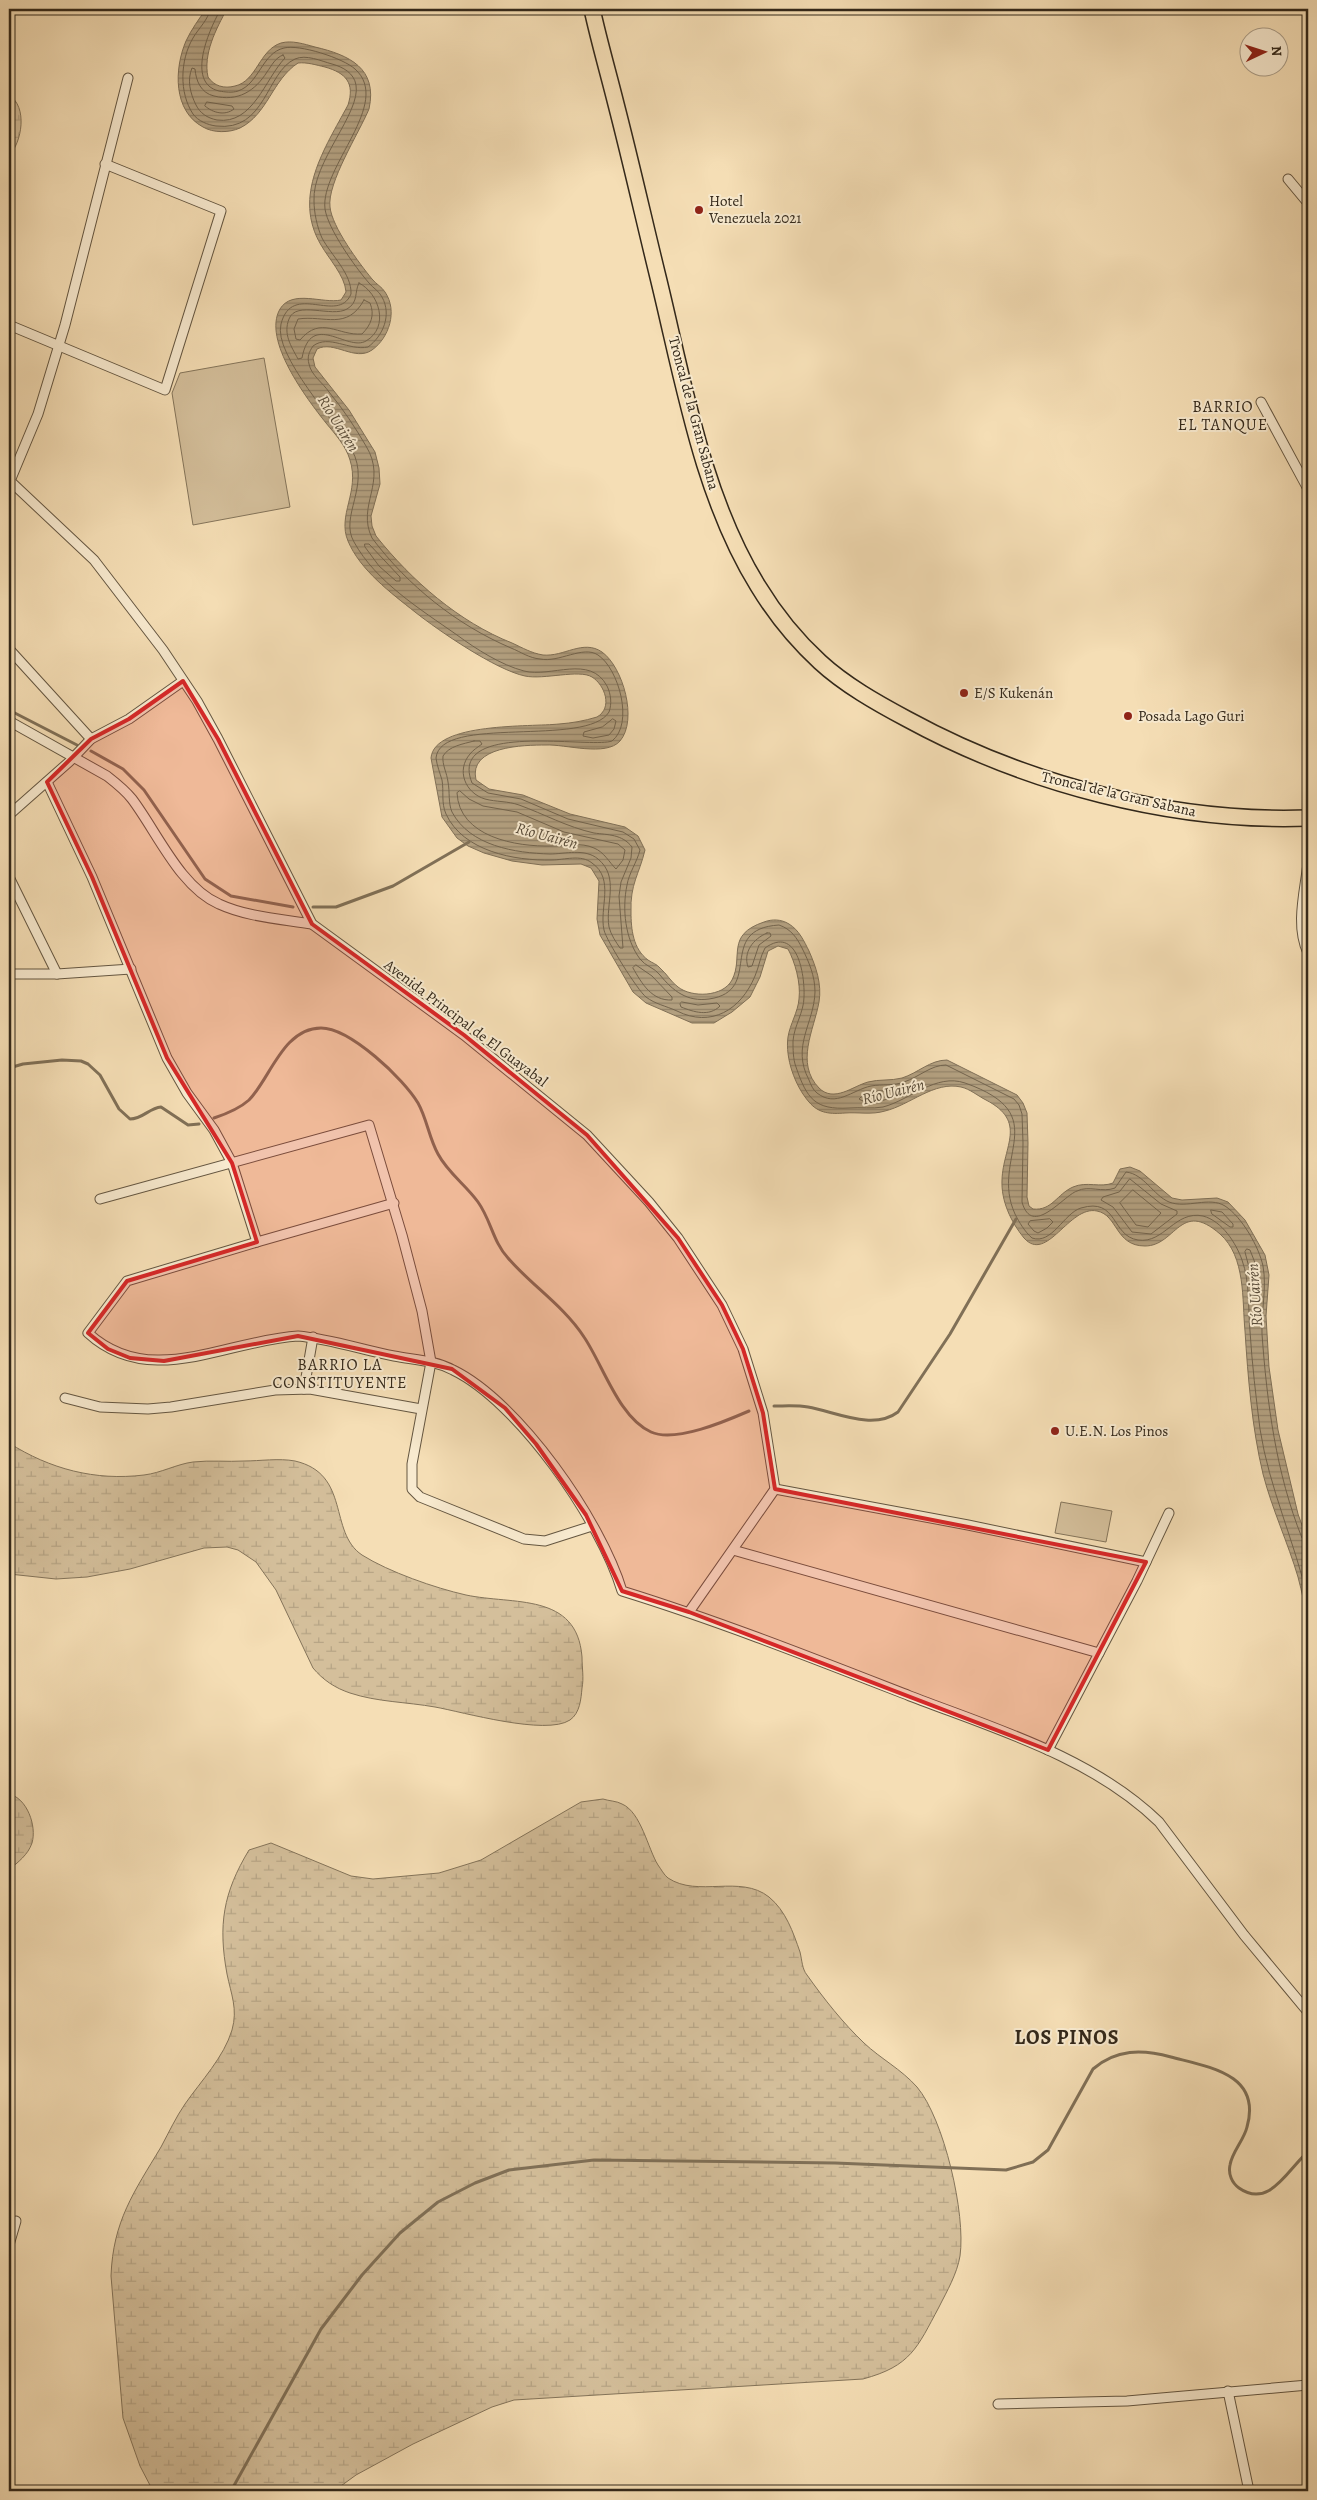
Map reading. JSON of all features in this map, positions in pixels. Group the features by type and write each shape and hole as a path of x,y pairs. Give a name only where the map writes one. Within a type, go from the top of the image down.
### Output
{"highway":[{"name":"Troncal de la Gran Sabana","path":"592,9 708,473 745,563 761,591 788,628 822,664 857,690 941,737 1002,765 1074,787 1184,811 1229,816 1308,818"}],"street":[{"path":"9,481 38,414 59,345 128,78"},
{"path":"9,325 165,390 221,211 105,164"},
{"path":"1288,179 1308,203"},
{"path":"1261,402 1308,489"},
{"name":"Avenida Principal de El Guayabal","path":"9,481 94,560 145,626 183,681 218,739 312,924 464,1035 580,1129 648,1202 704,1275 733,1326 749,1367 764,1413 775,1489"},
{"path":"9,649 91,739"},
{"path":"9,815 74,757 91,739 129,719 183,681"},
{"path":"9,721 107,776 131,798 180,870 205,896 218,904 252,914 312,924"},
{"path":"47,782 92,878 131,969 158,1040 175,1074 214,1130 232,1163 256,1242"},
{"path":"1308,863 1302,920 1303,935 1308,953"},
{"path":"9,877 57,974"},
{"path":"9,974 57,974 131,969"},
{"path":"100,1199 369,1125 394,1203 422,1311 431,1362 410,1476 412,1489 416,1494 512,1536 524,1539 545,1540 592,1526"},
{"path":"394,1203 127,1281 88,1333 117,1354 147,1360 164,1361 286,1337 313,1337 394,1356 431,1362 467,1378 505,1408 547,1459 592,1526 622,1591 689,1612 1048,1750 1129,1797 1159,1822 1244,1935 1308,2012"},
{"path":"304,1389 313,1337"},
{"path":"64,1398 100,1407 148,1409 171,1408 275,1390 304,1389 422,1409"},
{"path":"689,1612 775,1489 968,1525 1146,1562"},
{"path":"1048,1750 1146,1562 1169,1513"},
{"path":"733,1550 1099,1653"},
{"path":"9,2245 16,2221"},
{"path":"998,2404 1127,2401 1308,2385"},
{"path":"1228,2392 1250,2491"}],"highlighted area":[{"path":"183,681 218,739 312,924 464,1035 587,1135 678,1238 722,1305 743,1349 763,1413 775,1489 1146,1562 1048,1750 689,1612 622,1591 586,1515 536,1444 505,1408 452,1369 298,1336 164,1361 130,1358 108,1349 88,1333 127,1281 257,1242 232,1163 167,1058 92,877 47,782 91,739 129,719"}],"green space":[{"path":"9,95 15,100 19,108 21,125 14,150 9,156"},
{"path":"264,358 290,507 193,525 172,393 180,373"},
{"path":"9,1443 40,1460 57,1466 74,1471 108,1476 144,1475 187,1463 206,1461 283,1460 295,1461 313,1468 324,1478 332,1490 345,1532 352,1545 362,1555 385,1567 427,1584 466,1595 540,1605 555,1611 568,1621 578,1636 582,1657 583,1684 578,1710 570,1720 558,1724 524,1724 484,1718 435,1707 371,1698 339,1689 325,1680 313,1668 276,1590 256,1562 238,1550 227,1547 204,1548 130,1569 87,1577 56,1579 9,1574"},
{"path":"1061,1502 1112,1511 1106,1542 1055,1533"},
{"path":"9,1794 21,1801 26,1807 32,1821 33,1836 28,1851 9,1870"},
{"path":"603,1799 618,1802 629,1808 643,1831 654,1858 668,1878 680,1884 692,1886 745,1887 758,1890 769,1897 788,1922 800,1952 804,1970 820,1993 856,2035 911,2081 927,2102 944,2143 951,2168 960,2216 961,2238 959,2263 925,2334 911,2354 902,2361 879,2374 863,2379 514,2400 492,2407 413,2444 356,2475 334,2491 153,2491 140,2466 123,2418 111,2276 113,2257 121,2223 134,2193 182,2109 224,2050 232,2030 234,2008 224,1956 223,1925 228,1895 249,1850 271,1843 351,1876 373,1879 439,1873 481,1860 581,1802"}],"water":[{"name":"Río Uairén","path":"206,9 227,9 215,33 207,59 208,77 216,85 227,87 242,83 268,52 281,43 289,42 327,50 349,59 365,73 369,83 371,95 369,109 338,172 330,197 330,207 336,224 347,244 360,264 384,290 389,299 391,307 390,324 383,339 372,350 359,354 324,347 317,349 313,358 315,367 349,410 375,452 380,484 371,516 376,536 421,584 473,624 527,650 543,655 558,654 588,647 595,648 610,659 622,681 626,694 628,720 625,732 620,741 614,746 595,749 554,745 512,747 489,754 480,760 476,769 476,780 489,789 523,795 570,814 625,827 638,836 645,850 632,894 632,932 636,944 643,955 659,967 684,991 707,994 715,993 728,986 735,971 740,940 744,933 752,927 773,920 780,920 793,926 812,957 818,976 819,1002 810,1035 807,1057 808,1068 812,1078 819,1088 825,1092 837,1094 868,1082 902,1078 935,1062 947,1060 1017,1095 1027,1113 1027,1197 1029,1206 1033,1209 1040,1209 1050,1205 1067,1190 1078,1185 1113,1183 1120,1169 1130,1167 1140,1171 1172,1198 1182,1200 1217,1198 1228,1202 1245,1220 1265,1255 1269,1275 1266,1316 1269,1367 1278,1430 1298,1514 1308,1542 1308,1622 1298,1577 1263,1474 1256,1439 1239,1267 1234,1254 1220,1234 1207,1224 1196,1221 1187,1222 1155,1244 1135,1245 1122,1236 1109,1218 1097,1211 1077,1216 1050,1239 1041,1244 1033,1244 1024,1238 1015,1225 1003,1196 1003,1168 1010,1136 1010,1126 999,1108 971,1091 951,1086 932,1090 894,1108 875,1113 826,1112 817,1109 809,1102 795,1080 788,1054 788,1037 797,1009 799,986 797,973 788,949 778,946 768,951 760,977 750,997 732,1012 714,1023 692,1023 646,1003 633,992 600,935 597,919 599,881 591,868 581,864 542,865 512,861 484,853 468,846 457,838 442,817 431,758 436,746 448,738 465,732 569,723 597,717 605,708 604,691 597,681 586,675 525,676 484,658 438,629 396,597 368,571 353,552 345,531 346,512 352,482 350,460 343,445 298,385 289,369 277,337 276,322 280,309 285,303 292,300 308,298 341,300 346,292 340,274 321,245 313,227 310,208 315,173 330,138 348,105 350,97 349,85 343,76 332,69 298,63 282,78 264,106 249,122 236,130 216,131 203,127 193,120 186,111 181,100 178,76 179,64 186,41"}],"waterway":[{"path":"9,710 77,745"},
{"path":"91,751 123,769 144,790 205,879 231,896 293,907"},
{"path":"313,907 336,907 393,886 469,842"},
{"path":"214,1118 237,1109 249,1100 287,1045 297,1036 308,1030 321,1028 333,1030 346,1036 375,1056 411,1093 421,1109 432,1142 442,1161 478,1202 503,1252 576,1326 621,1403 640,1425 651,1432 661,1435 673,1435 700,1429 749,1411"},
{"path":"9,1068 23,1064 62,1060 81,1061 88,1064 100,1075 119,1109 130,1119 135,1119 153,1109 161,1107 188,1125 199,1124"},
{"path":"774,1406 808,1407 866,1420 877,1420 898,1412 950,1334 1016,1219"},
{"path":"231,2491 321,2329 362,2275 400,2233 438,2202 475,2183 509,2170 594,2160 835,2163 1006,2170 1033,2162 1048,2150 1093,2069 1102,2062 1120,2054 1140,2052 1160,2054 1201,2065 1229,2076 1240,2084 1247,2095 1250,2109 1247,2127 1231,2160 1231,2178 1239,2188 1250,2193 1260,2194 1269,2190 1278,2184 1308,2152"}],"place":[{"name":"Hotel Venezuela 2021","path":"699,210"},
{"name":"E/S Kukenán","path":"964,693"},
{"name":"Posada Lago Guri","path":"1128,716"},
{"name":"U.E.N. Los Pinos","path":"1055,1431"}],"district":[{"name":"BARRIO EL TANQUE","path":"1223,415"},
{"name":"BARRIO LA CONSTITUYENTE","path":"340,1373"},
{"name":"LOS PINOS","path":"1067,2037"}]}
